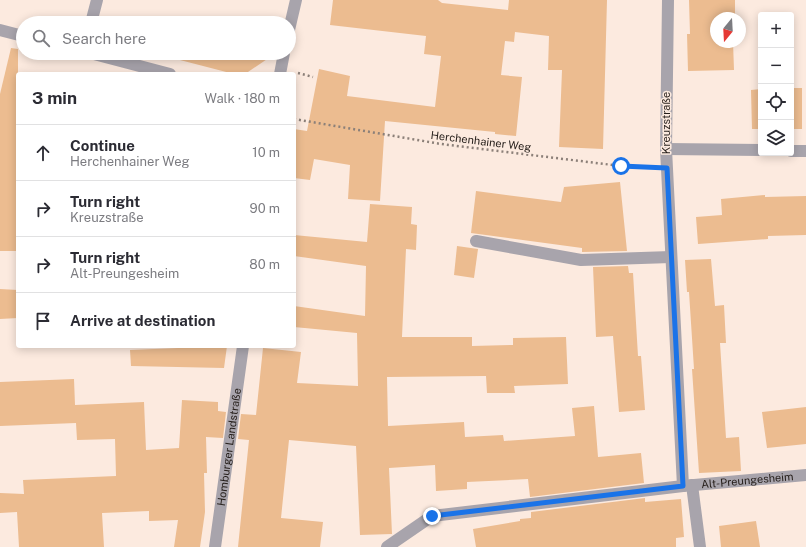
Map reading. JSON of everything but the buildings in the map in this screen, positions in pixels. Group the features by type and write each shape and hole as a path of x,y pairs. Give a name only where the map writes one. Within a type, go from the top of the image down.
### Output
{"street":[{"path":"93,16 97,0"},
{"path":"292,16 296,0"},
{"name":"Kreuzstraße","path":"668,0 666,149 671,257 688,486 700,547"},
{"path":"0,30 16,34"},
{"path":"117,60 162,72"},
{"path":"280,72 283,60"},
{"path":"666,149 758,150"},
{"path":"794,151 806,151"},
{"path":"476,241 581,260 671,257"},
{"name":"Homburger Landstraße","path":"215,547 243,348"},
{"name":"Alt-Preungesheim","path":"387,547 432,516 688,486 806,475"}],"path":[{"path":"293,71 313,77"},
{"name":"Herchenhainer Weg","path":"296,119 441,144 621,166 667,168"}],"route":[{"path":"432,516 683,486 667,168 621,166"}]}
